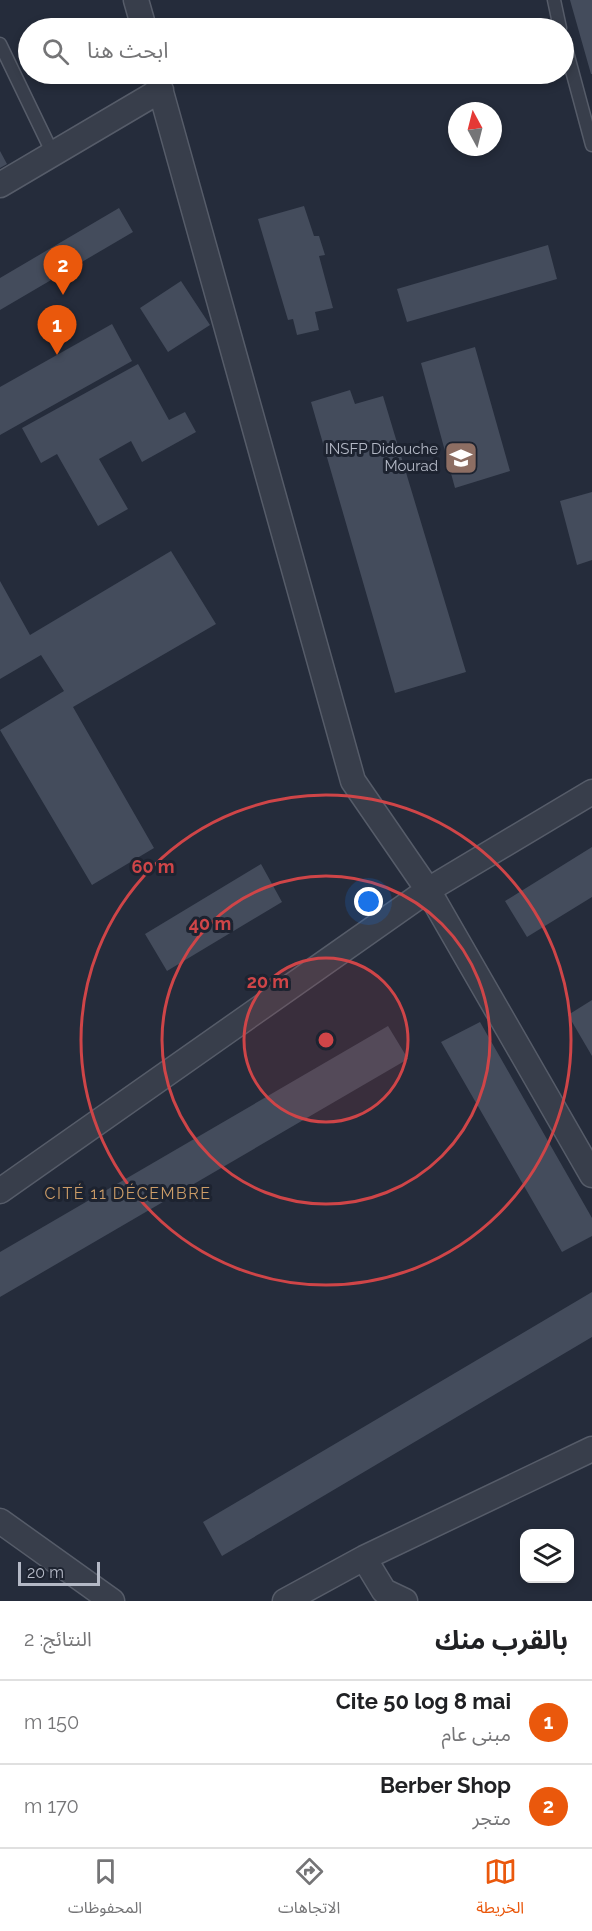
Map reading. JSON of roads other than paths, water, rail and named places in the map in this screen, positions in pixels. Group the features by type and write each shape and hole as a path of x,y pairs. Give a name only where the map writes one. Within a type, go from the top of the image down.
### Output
{"street":[{"path":"136,0 141,18"},
{"path":"0,185 53,153 156,84"},
{"path":"160,84 353,781 428,890 592,1175"},
{"path":"0,1191 428,890 592,792"},
{"path":"285,1601 364,1558 592,1449"},
{"path":"0,1521 104,1599"},
{"path":"364,1558 388,1598"}],"lane":[{"path":"554,0 558,18"},
{"path":"0,44 18,81"},
{"path":"574,78 592,145"},
{"path":"19,84 53,153"}],"place":[{"name":"Berber Shop","path":"63,295"},
{"name":"Cite 50 log 8 mai","path":"57,355"},
{"name":"INSFP Didouche Mourad","path":"461,458"}],"district":[{"name":"CITÉ 11 DÉCEMBRE","path":"128,1193"}]}
